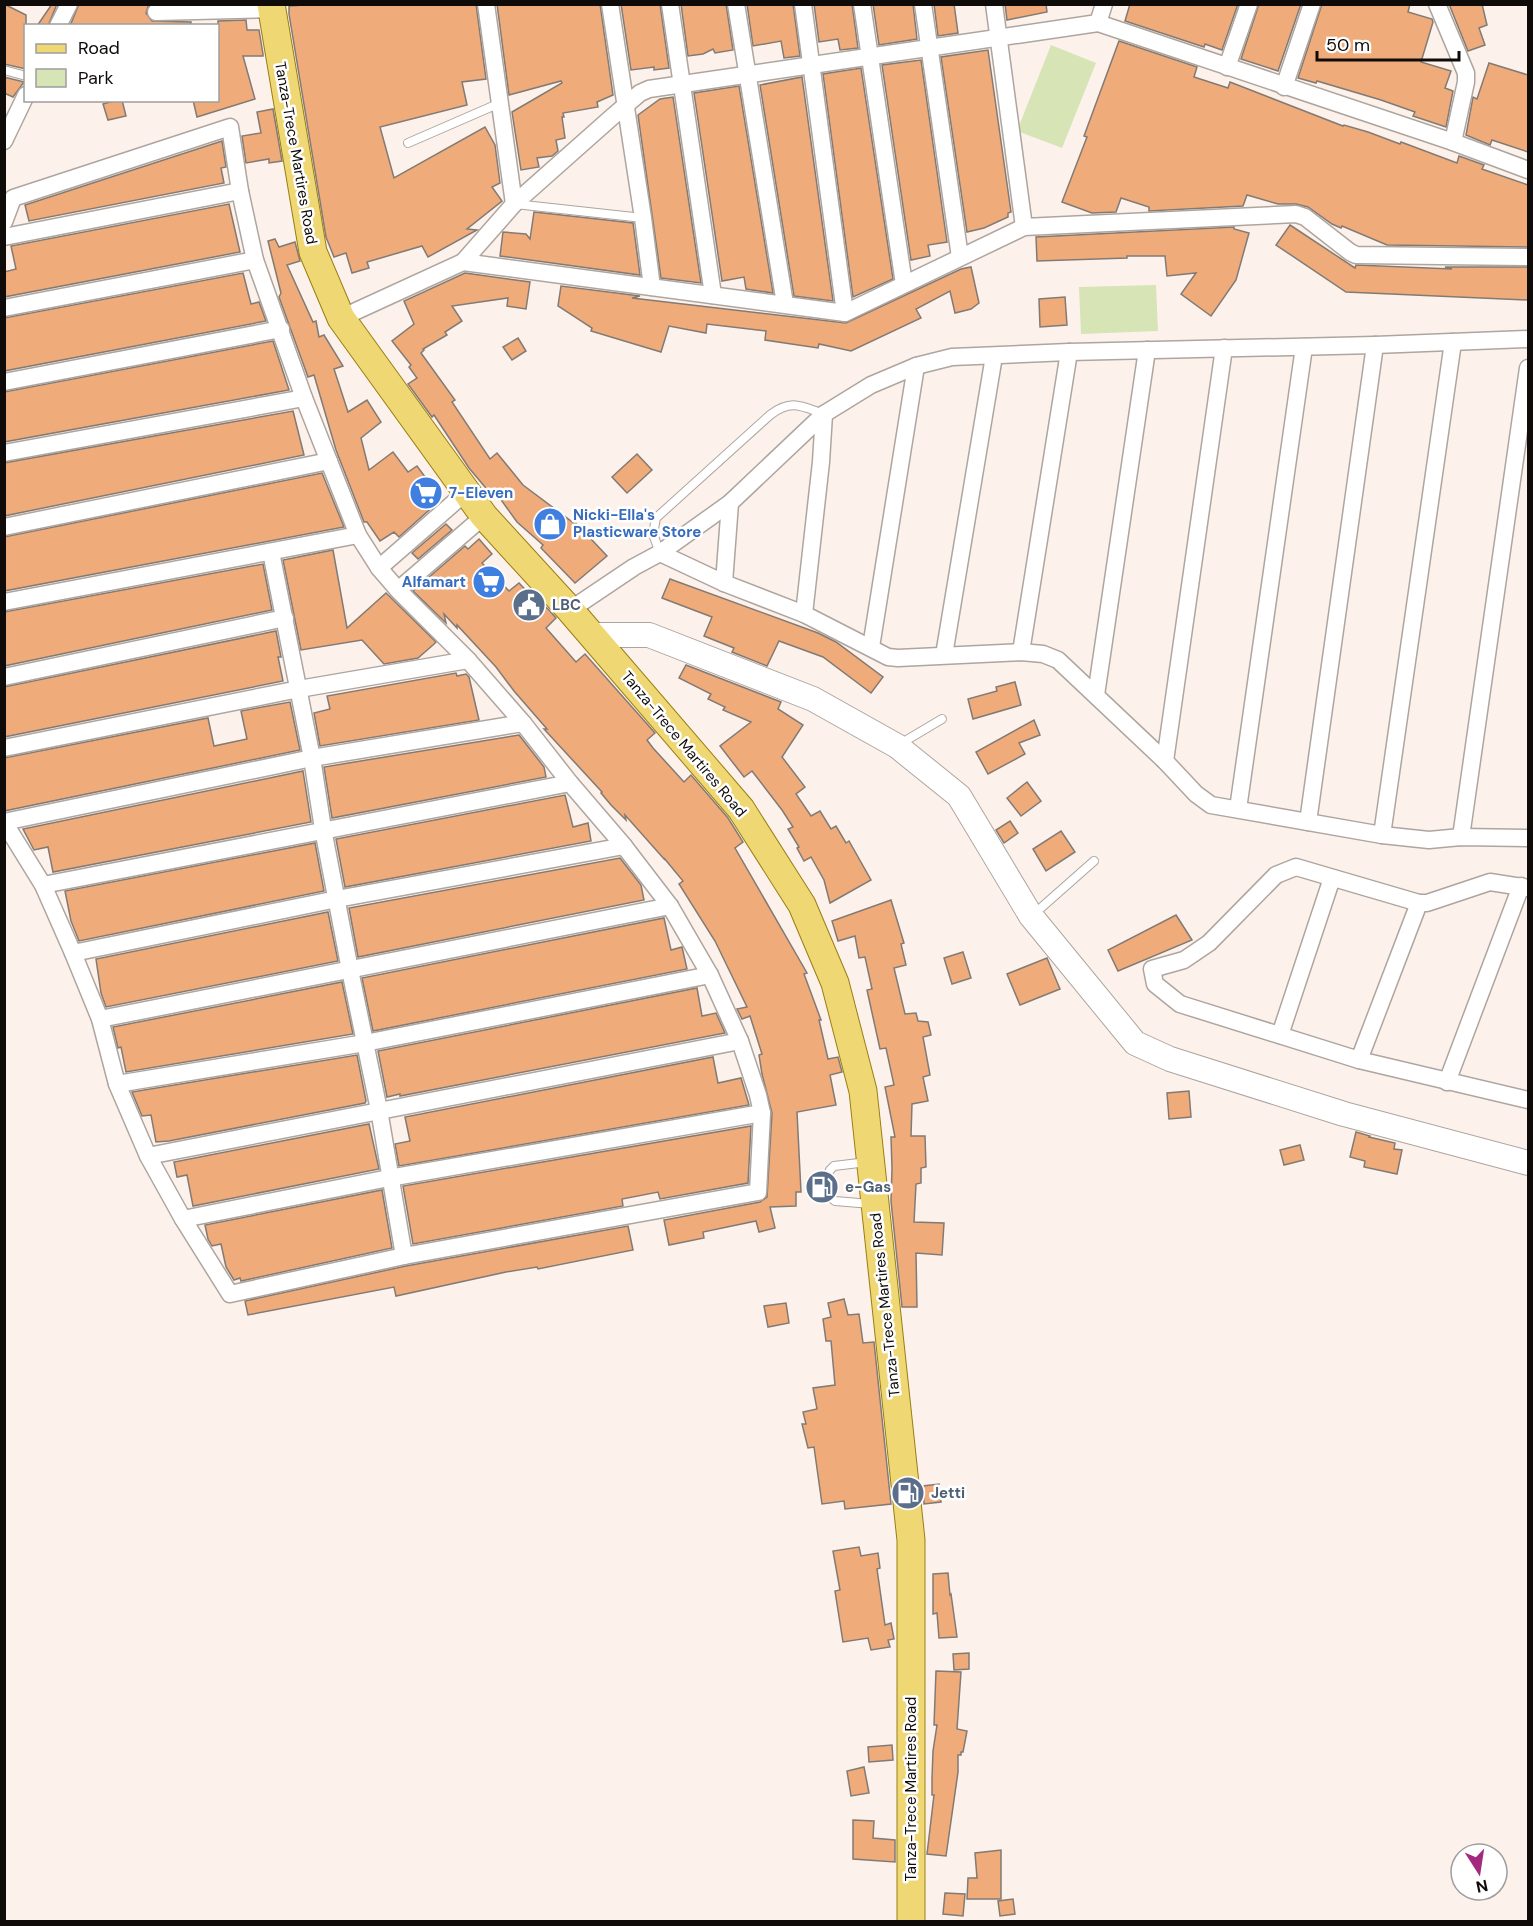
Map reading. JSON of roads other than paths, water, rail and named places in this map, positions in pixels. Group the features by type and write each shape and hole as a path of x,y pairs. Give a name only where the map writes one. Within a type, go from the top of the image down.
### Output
{"main road":[{"name":"Tanza-Trece Martires Road","path":"271,7 313,252 341,318 465,493 570,610 741,809 802,905 835,983 863,1091 911,1540 911,1922"}],"street":[{"path":"59,24 69,4"},
{"path":"486,4 514,204"},
{"path":"610,4 652,287"},
{"path":"670,4 712,295"},
{"path":"736,4 785,304"},
{"path":"803,4 845,313"},
{"path":"862,4 904,284"},
{"path":"923,4 960,257"},
{"path":"994,4 1024,227"},
{"path":"1098,23 1104,4"},
{"path":"1227,67 1249,4"},
{"path":"1284,87 1312,4"},
{"path":"1437,4 1466,73 1453,142"},
{"path":"156,12 271,7"},
{"path":"341,318 462,262 514,204 640,93 649,89 682,82 1098,23 1453,142 1528,170"},
{"path":"4,141 24,99"},
{"path":"4,222 13,198 230,127 240,191 255,260 304,398 358,535 379,568 398,590 468,660 523,723 670,906 710,975 740,1041 762,1113 758,1192 404,1256 230,1294 183,1219 148,1156 117,1084 100,1019 73,953 43,885 4,822 312,758 523,723"},
{"path":"4,237 240,191"},
{"path":"462,262 845,313 1024,227 1296,214 1305,217 1356,255 1528,257"},
{"path":"4,308 255,260"},
{"path":"4,382 280,329"},
{"path":"570,610 634,567 660,553 730,503 824,414 871,385 916,366 952,357 1528,339"},
{"path":"1382,835 1453,342"},
{"path":"1308,822 1375,345"},
{"path":"1238,809 1304,347"},
{"path":"1165,761 1224,348"},
{"path":"1096,695 1147,350"},
{"path":"1021,652 1069,352"},
{"path":"944,655 994,356"},
{"path":"871,647 916,366"},
{"path":"1461,837 1528,368"},
{"path":"4,453 304,398"},
{"path":"804,614 824,414"},
{"path":"4,527 329,461"},
{"path":"379,568 465,493"},
{"path":"724,583 730,503"},
{"path":"398,590 484,516"},
{"path":"4,602 358,535"},
{"path":"272,552 312,758 323,830 379,1110 404,1256"},
{"path":"660,553 724,583 804,614 888,657 1021,652 1042,654 1058,660 1165,761 1196,794 1211,805 1382,835 1429,840 1461,837 1528,838"},
{"path":"4,677 285,618"},
{"path":"591,635 649,635 813,699 897,746 959,796 1031,916 1135,1043 1170,1059 1344,1114 1528,1163"},
{"path":"4,748 299,689 468,660"},
{"path":"43,885 570,783"},
{"path":"73,953 337,899 624,846"},
{"path":"1447,1082 1525,887 1490,882 1427,903 1419,903 1296,867 1276,875 1209,943 1184,960 1152,969 1155,984 1180,1004 1359,1060 1447,1082 1528,1100"},
{"path":"1280,1035 1332,878"},
{"path":"1359,1060 1419,903"},
{"path":"100,1019 670,906"},
{"path":"117,1084 365,1042 710,975"},
{"path":"148,1156 740,1041"},
{"path":"183,1219 389,1178 762,1113"}],"lane":[{"path":"4,70 24,75"},
{"path":"408,143 500,103"},
{"path":"514,204 643,218"},
{"path":"660,553 653,534 656,518 770,415 779,408 791,404 824,414"},
{"path":"897,746 942,719"},
{"path":"1031,916 1094,861"},
{"path":"827,1178 834,1166 870,1161"},
{"path":"829,1196 835,1201 874,1204"}],"place":[{"name":"7-Eleven","path":"426,493"},
{"name":"Nicki-Ella's Plasticware Store","path":"550,524"},
{"name":"Alfamart","path":"489,582"},
{"name":"LBC","path":"529,605"},
{"name":"e-Gas","path":"822,1187"},
{"name":"Jetti","path":"908,1493"}]}
